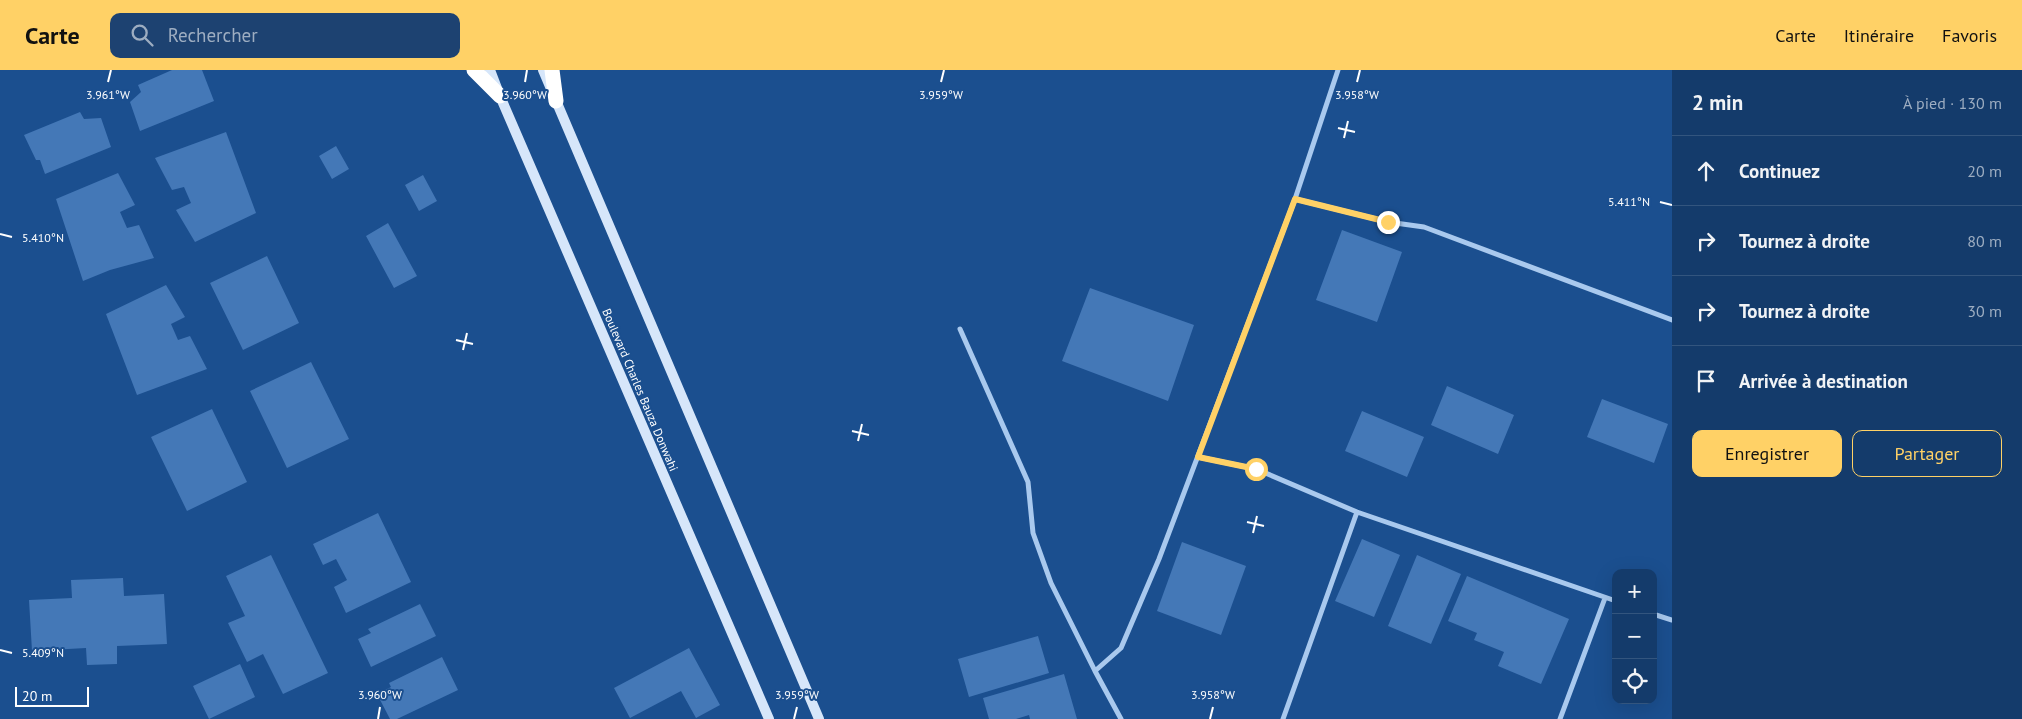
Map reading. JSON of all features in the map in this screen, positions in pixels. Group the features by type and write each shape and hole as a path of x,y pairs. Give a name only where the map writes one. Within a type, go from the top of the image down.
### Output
{"highway":[{"path":"474,70 500,96"},
{"path":"552,70 556,100"}],"main road":[{"name":"Boulevard Charles Bauza Donwahi","path":"490,70 768,719"},
{"path":"543,70 819,719"}],"street":[{"path":"1095,671 1121,648 1159,559 1295,199 1338,70"},
{"path":"1295,199 1388,222 1424,227 1672,320"},
{"path":"960,329 1028,482 1033,533 1051,583 1121,719"},
{"path":"1198,457 1256,469 1357,512 1612,601"},
{"path":"1283,719 1357,512"},
{"path":"1560,719 1605,598"},
{"path":"1657,615 1672,620"}],"building":[{"path":"172,70 202,70 214,101 140,131 130,102 141,92 138,85"},
{"path":"80,112 84,119 101,118 111,147 45,174 40,160 36,160 24,135"},
{"path":"226,132 256,213 195,242 176,210 191,203 184,187 172,190 155,158"},
{"path":"336,146 349,169 332,179 319,156"},
{"path":"118,173 135,205 120,212 127,228 139,225 154,258 110,270 83,281 56,199"},
{"path":"423,175 437,201 419,211 405,185"},
{"path":"388,223 417,276 394,288 366,236"},
{"path":"1342,230 1402,252 1377,322 1316,300"},
{"path":"267,256 299,323 243,350 210,283"},
{"path":"166,285 185,317 171,324 178,340 190,336 207,369 137,395 106,314"},
{"path":"1090,288 1194,325 1168,401 1062,361"},
{"path":"311,362 349,439 287,468 250,391"},
{"path":"1447,386 1514,415 1498,454 1431,425"},
{"path":"1602,399 1668,424 1654,463 1587,437"},
{"path":"212,409 247,482 187,511 151,437"},
{"path":"1362,411 1424,437 1407,477 1345,451"},
{"path":"378,513 411,582 346,613 334,587 347,580 336,559 323,565 313,544"},
{"path":"1362,539 1400,555 1374,617 1335,601"},
{"path":"1182,542 1246,566 1221,635 1157,611"},
{"path":"271,555 328,673 283,694 263,654 247,662 228,623 245,616 226,576"},
{"path":"1417,555 1461,574 1431,644 1388,626"},
{"path":"1467,576 1569,619 1541,684 1498,666 1504,652 1474,640 1477,633 1448,621"},
{"path":"123,578 124,596 164,594 167,644 117,646 117,664 87,665 86,648 32,651 29,600 72,598 71,580"},
{"path":"420,604 436,636 371,667 358,639 371,633 368,629"},
{"path":"1038,636 1049,673 969,697 958,659"},
{"path":"689,648 720,705 696,718 681,691 630,718 614,688"},
{"path":"442,657 458,690 397,719 390,719 377,694 391,687 389,683"},
{"path":"240,664 255,697 209,719 193,686"},
{"path":"1064,674 1077,719 1030,719 1029,715 1016,719 989,719 983,698"}],"route":[{"path":"1256,469 1198,457 1295,199 1388,222"}]}
